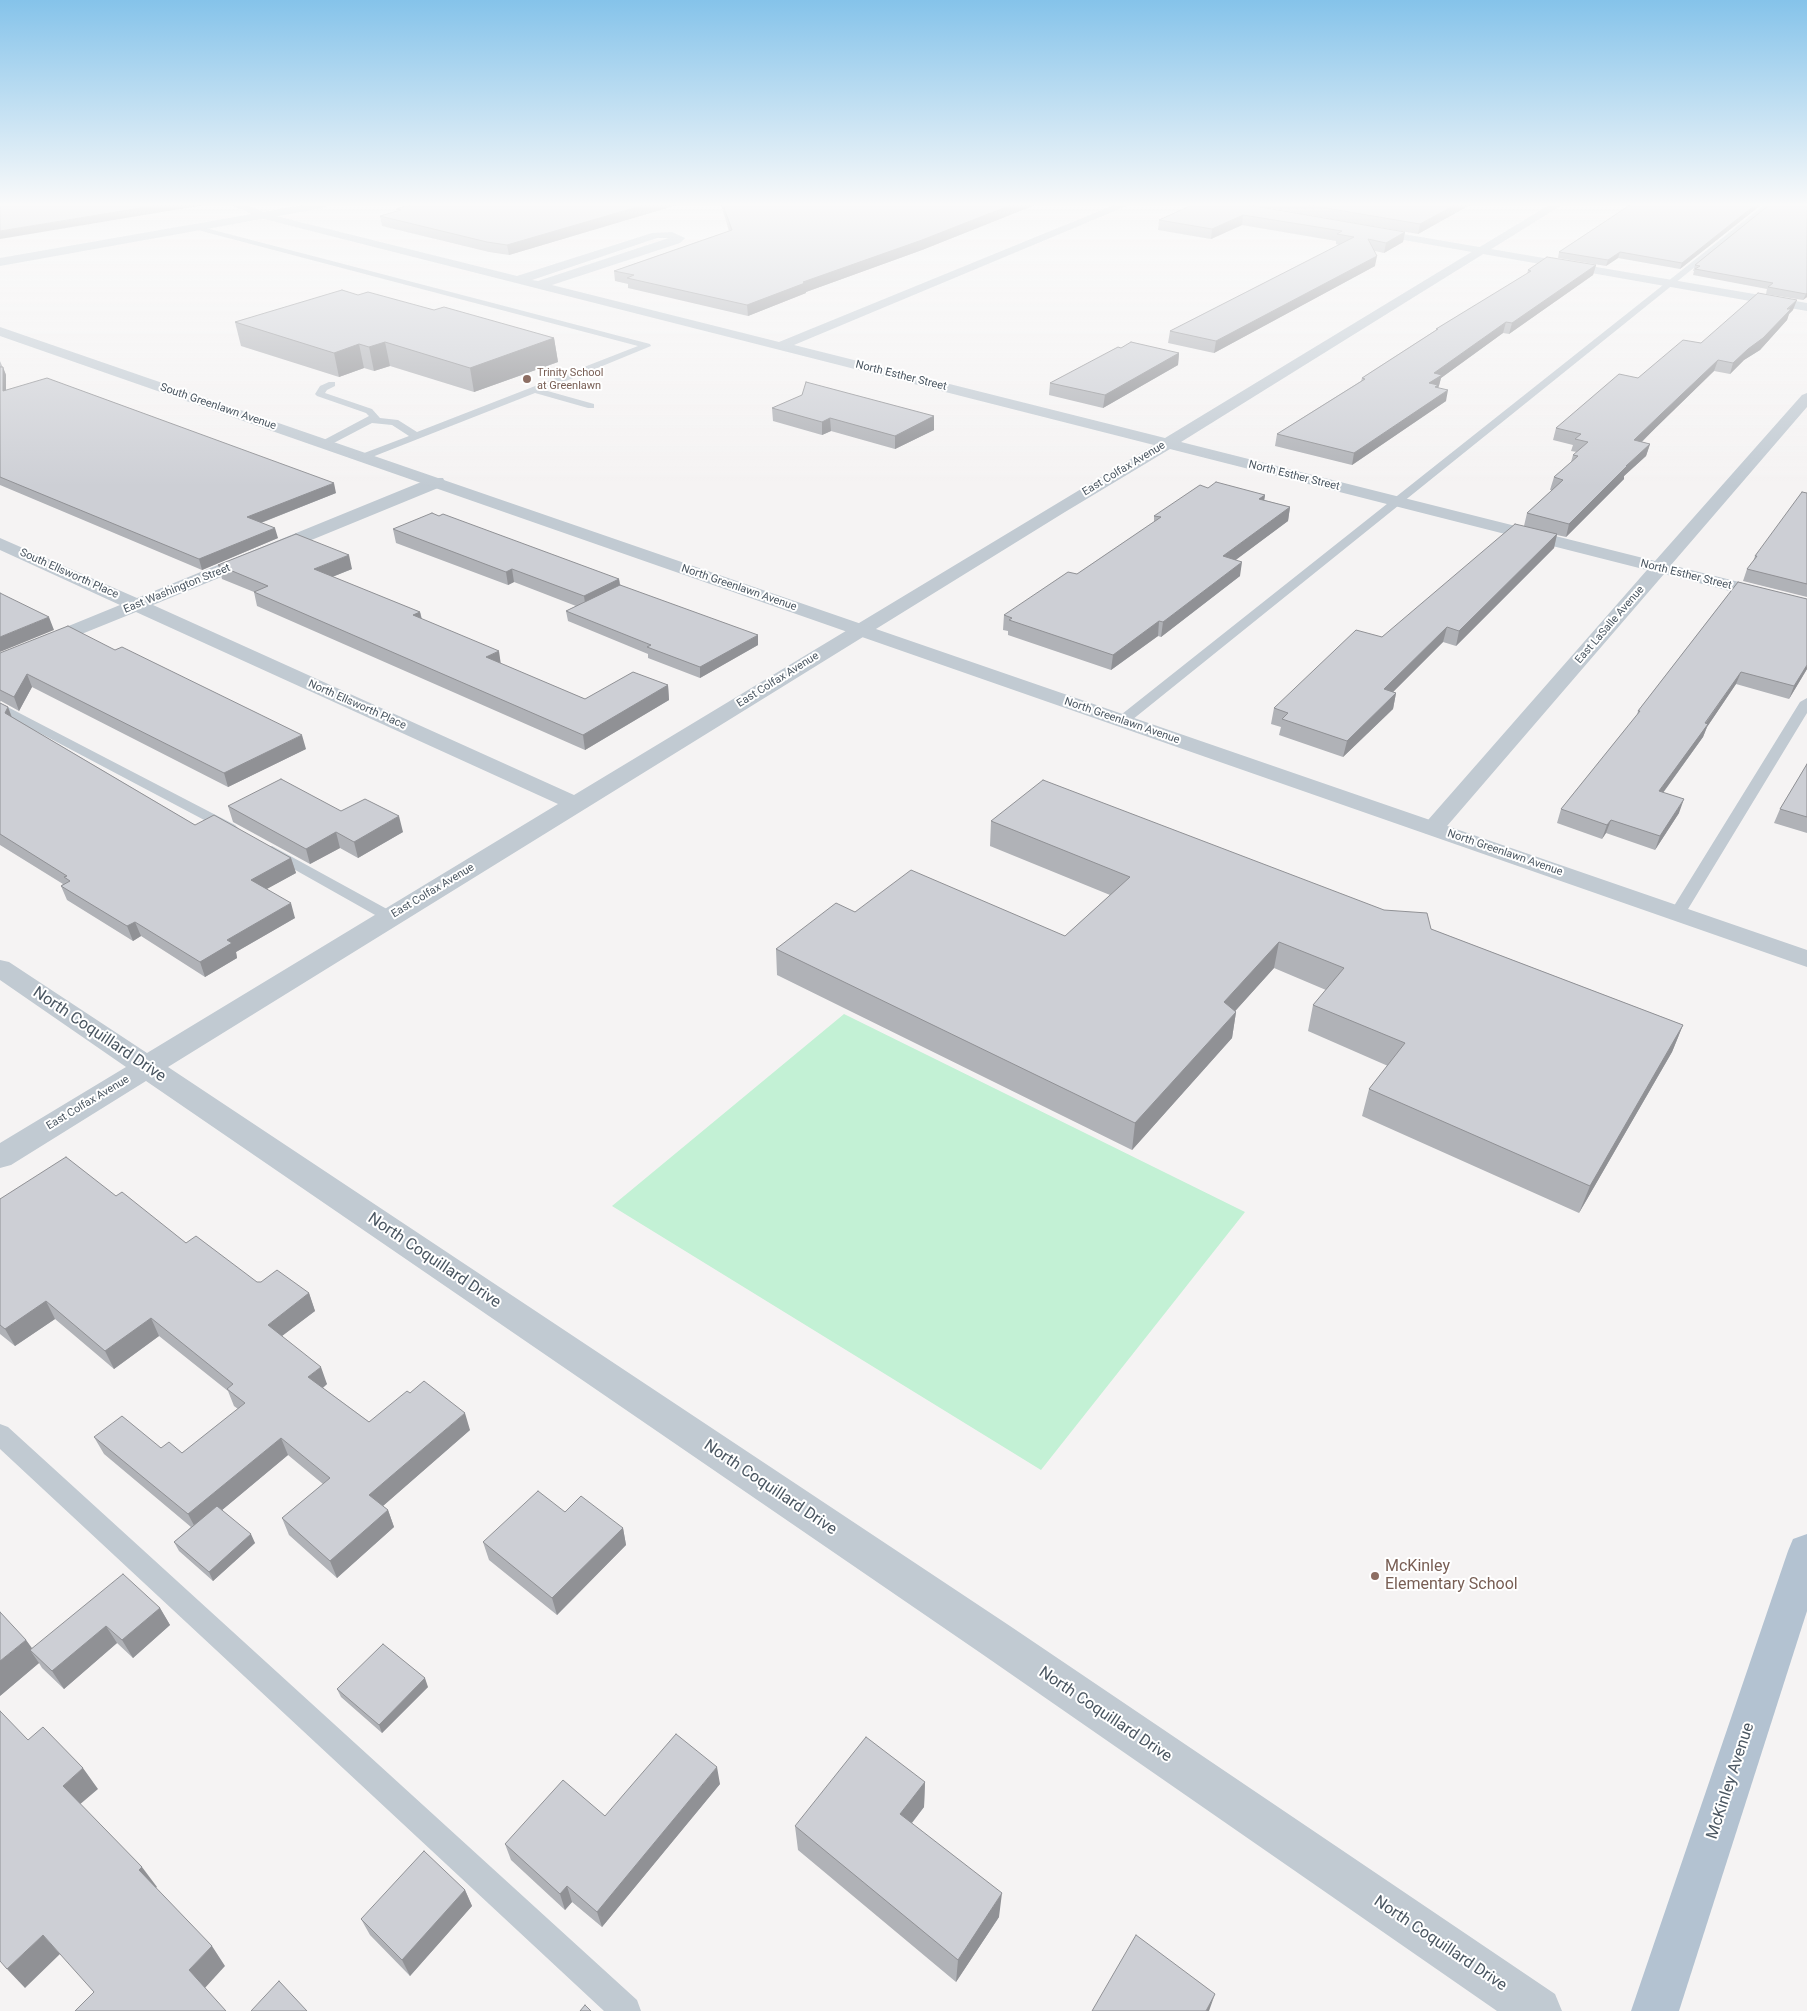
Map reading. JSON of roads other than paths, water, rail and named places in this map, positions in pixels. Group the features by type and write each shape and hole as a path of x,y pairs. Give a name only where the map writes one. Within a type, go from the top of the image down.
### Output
{"main road":[{"name":"McKinley Avenue","path":"1655,2011 1807,1551"}],"street":[{"name":"North Esther Street","path":"594,299 1807,605"},
{"path":"780,346 895,299"},
{"name":"East Colfax Avenue","path":"0,1157 1405,299"},
{"path":"1760,299 1807,307"},
{"name":"South Greenlawn Avenue","path":"0,331 437,482"},
{"name":"East LaSalle Avenue","path":"1432,828 1807,398"},
{"name":"North Greenlawn Avenue","path":"437,482 1807,959"},
{"name":"East Washington Street","path":"0,661 437,482"},
{"name":"South Ellsworth Place","path":"0,543 138,605"},
{"name":"North Ellsworth Place","path":"138,605 576,804"},
{"name":"North Coquillard Drive","path":"0,968 979,1629 1538,2011"}],"lane":[{"path":"363,457 647,346 467,299"},
{"path":"1122,721 1286,588 1398,502 1650,299"},
{"path":"324,444 376,417 369,411 320,394 323,388 332,384"},
{"path":"535,390 591,406"},
{"path":"370,420 395,422 416,436"},
{"path":"1677,914 1807,702"},
{"path":"0,707 240,833"},
{"path":"256,842 390,917"},
{"path":"0,1434 626,2011"}],"place":[{"name":"Trinity School at Greenlawn","path":"527,379"},
{"name":"McKinley Elementary School","path":"1375,1576"}]}
